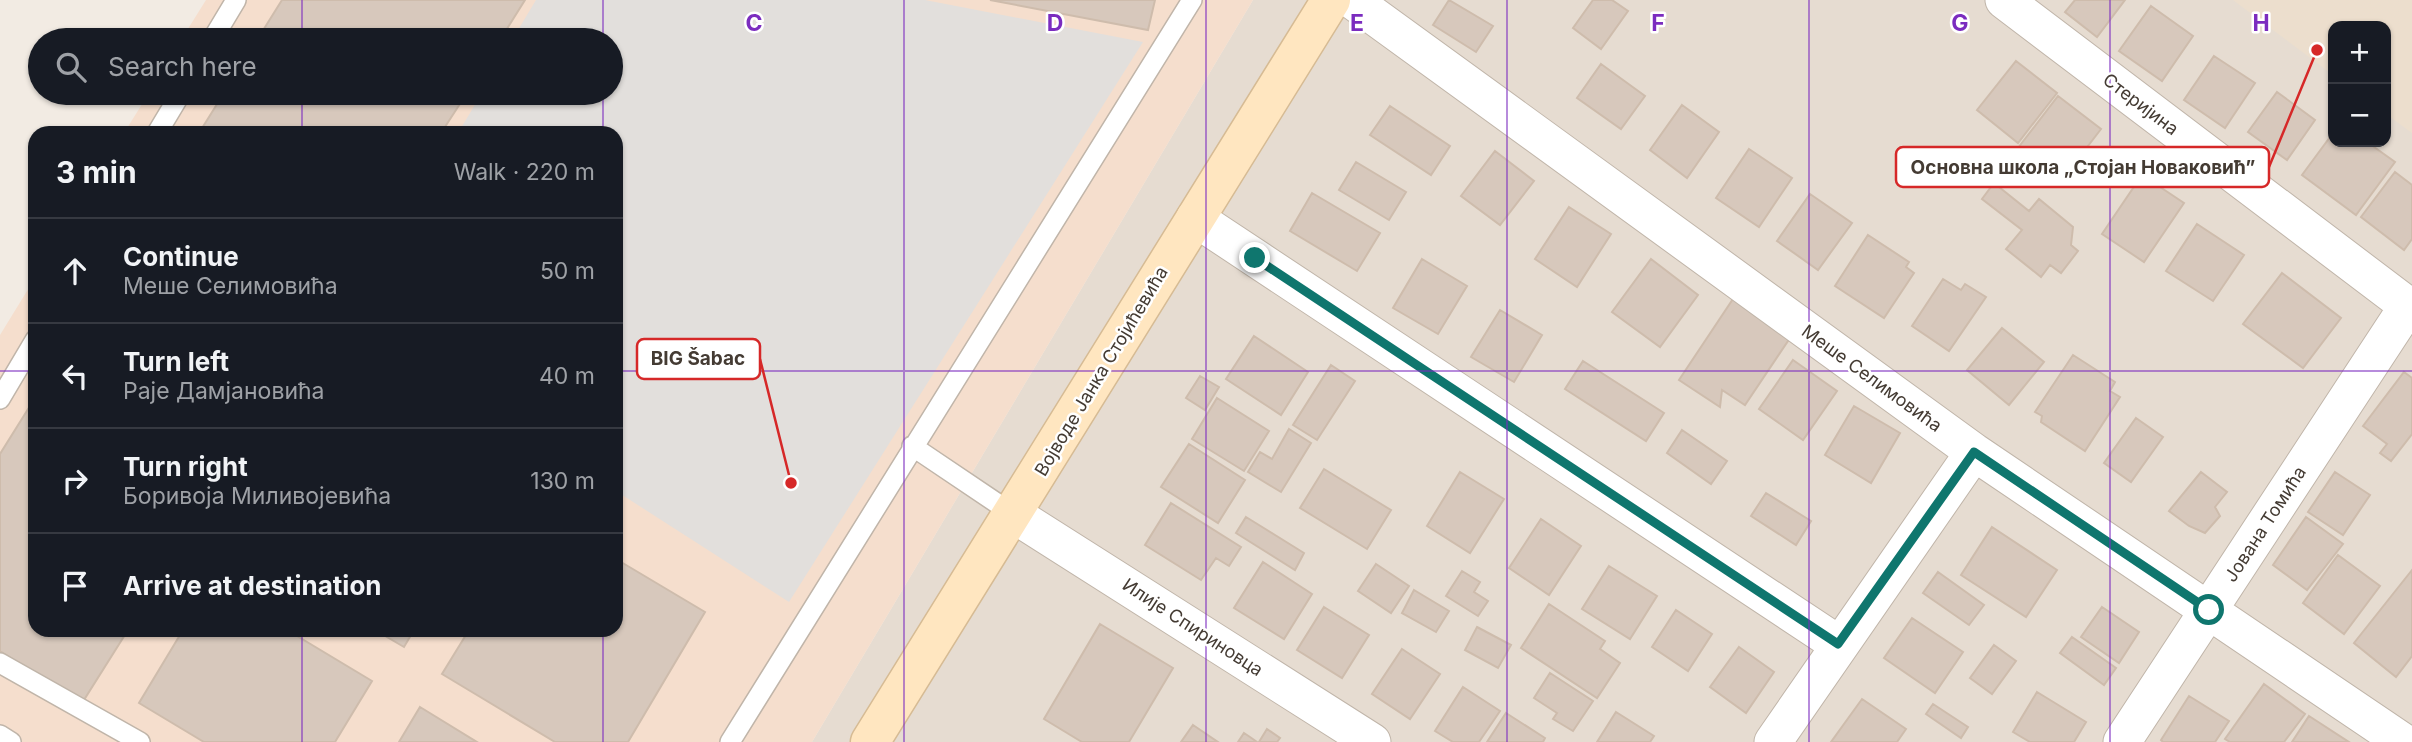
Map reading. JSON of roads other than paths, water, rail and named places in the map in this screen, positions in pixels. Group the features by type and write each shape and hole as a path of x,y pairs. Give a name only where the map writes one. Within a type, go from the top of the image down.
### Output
{"street":[{"name":"Војводе Јанка Стојићевића","path":"870,742 1331,0"},
{"name":"Меше Селимовића","path":"1352,0 1974,452 2403,742"},
{"name":"Стеријина","path":"2004,0 2410,307"},
{"path":"1195,218 1838,644"},
{"name":"Јована Томића","path":"2122,742 2410,307"},
{"path":"1773,742 1838,644 1974,452"},
{"name":"Илије Спириновца","path":"1013,514 1372,742"}],"lane":[{"path":"219,28 236,0"},
{"path":"730,742 1192,0"},
{"path":"161,126 174,105"},
{"path":"0,399 28,352"},
{"path":"912,446 1013,514"},
{"path":"0,663 140,742"},
{"path":"0,735 11,742"}],"place":[{"name":"Основна школа „Стојан Новаковић”","path":"2317,50"},
{"name":"BIG Šabac","path":"791,483"}]}
